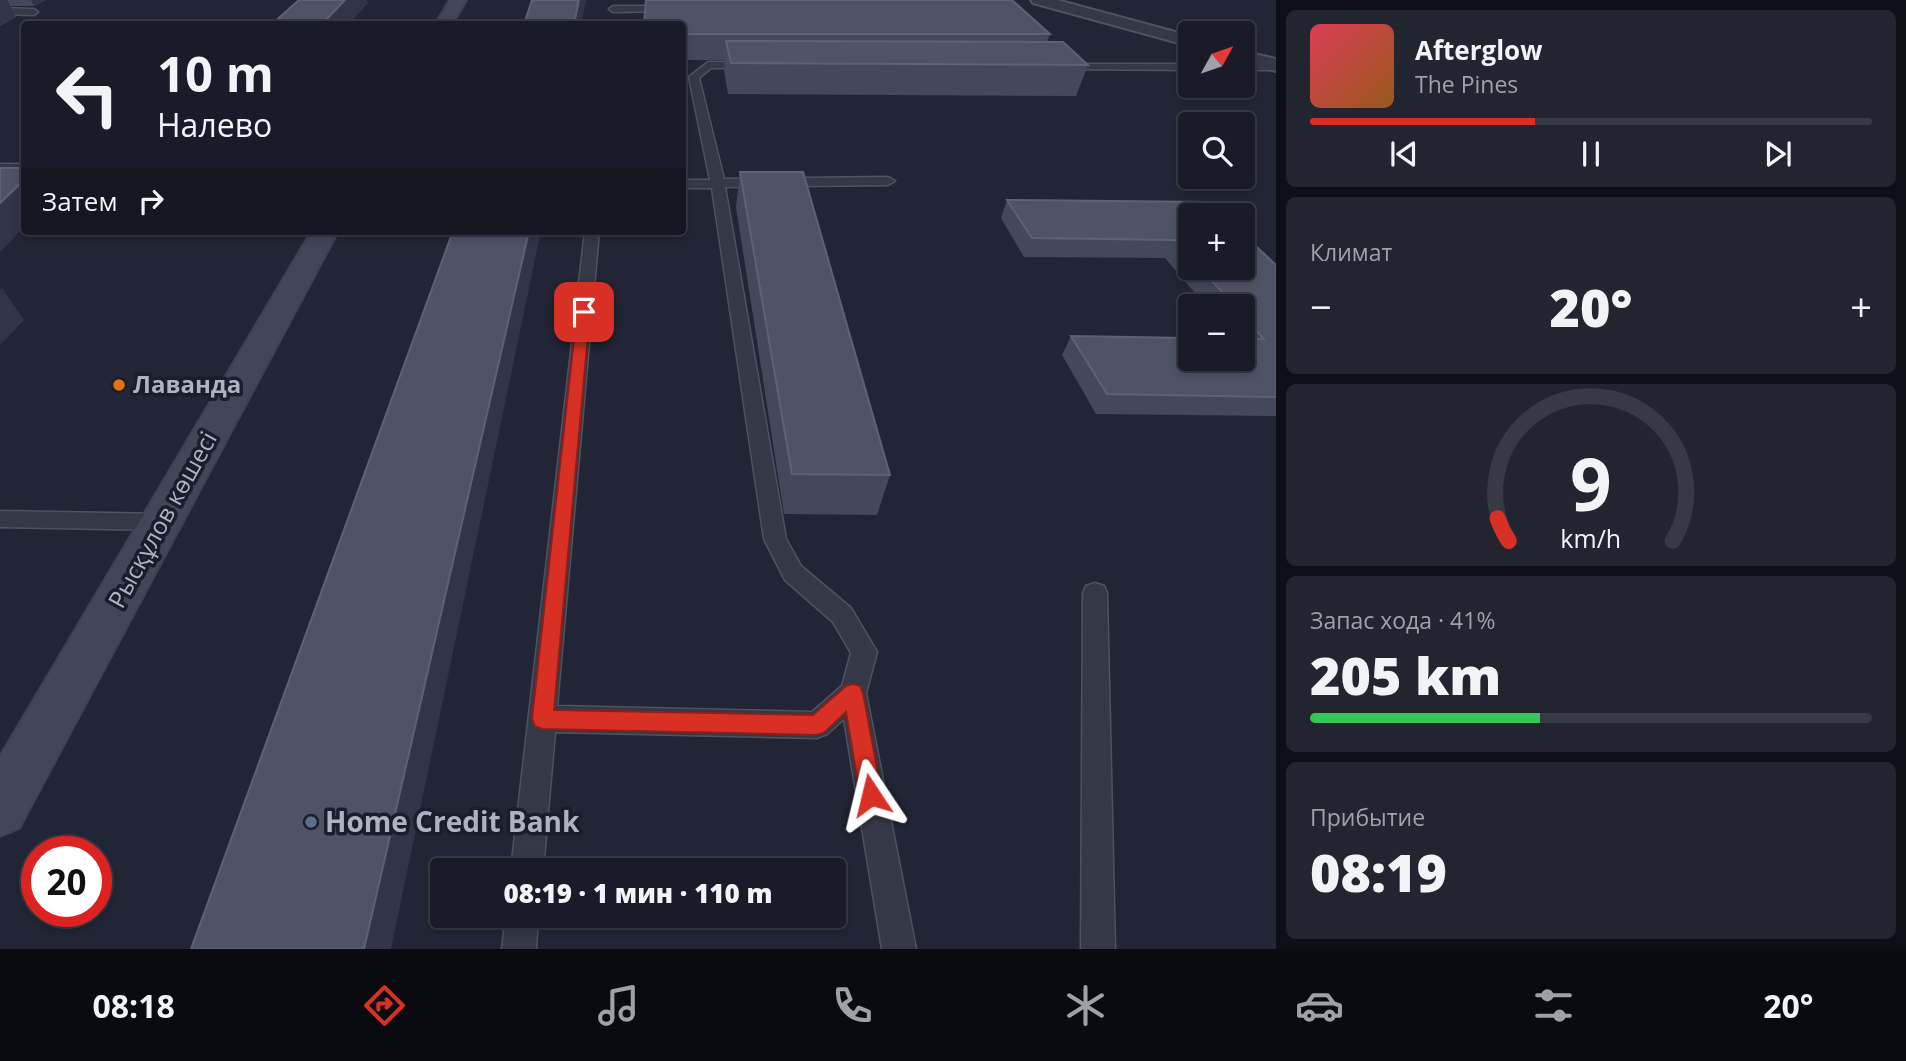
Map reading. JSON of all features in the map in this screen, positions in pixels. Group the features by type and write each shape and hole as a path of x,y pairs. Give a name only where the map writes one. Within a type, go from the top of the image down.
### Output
{"street":[{"path":"446,21 458,0"},
{"path":"1040,0 1178,38"},
{"path":"1255,59 1276,66"},
{"name":"Рысқұлов көшесі","path":"0,809 323,235"}],"lane":[{"path":"615,9 683,9"},
{"path":"0,12 34,12"},
{"path":"763,65 708,65 694,77 718,184 775,539 793,573 842,615 864,652 853,693 899,949"},
{"path":"1052,66 1178,67"},
{"path":"1255,67 1276,66"},
{"path":"0,168 21,168"},
{"path":"686,184 888,181"},
{"path":"528,858 592,235"},
{"path":"0,519 162,522"},
{"path":"1095,593 1098,949"},
{"path":"542,719 817,725 853,693"},
{"path":"519,949 521,928"}],"building":[{"path":"299,0 345,0 325,21 275,21"},
{"path":"532,0 579,0 575,21 525,21"},
{"path":"646,0 1012,0 1050,34 686,34 686,21 644,21"},
{"path":"726,41 1063,42 1088,65 731,63"},
{"path":"0,168 21,168 21,183 0,203"},
{"path":"740,172 803,172 890,475 792,474"},
{"path":"1007,200 1212,203 1178,203 1178,243 1175,240 1032,238"},
{"path":"452,235 528,235 364,949 191,949"},
{"path":"1255,245 1276,265 1276,397 1107,394 1071,336 1178,338 1178,371 1255,371 1255,339 1264,339 1255,329 1255,294 1224,294 1211,280 1255,280"}],"place":[{"name":"Лаванда","path":"119,385"},
{"name":"Home Credit Bank","path":"311,822"}],"route":[{"path":"584,312 542,719 817,725 853,693 871,795"}]}
